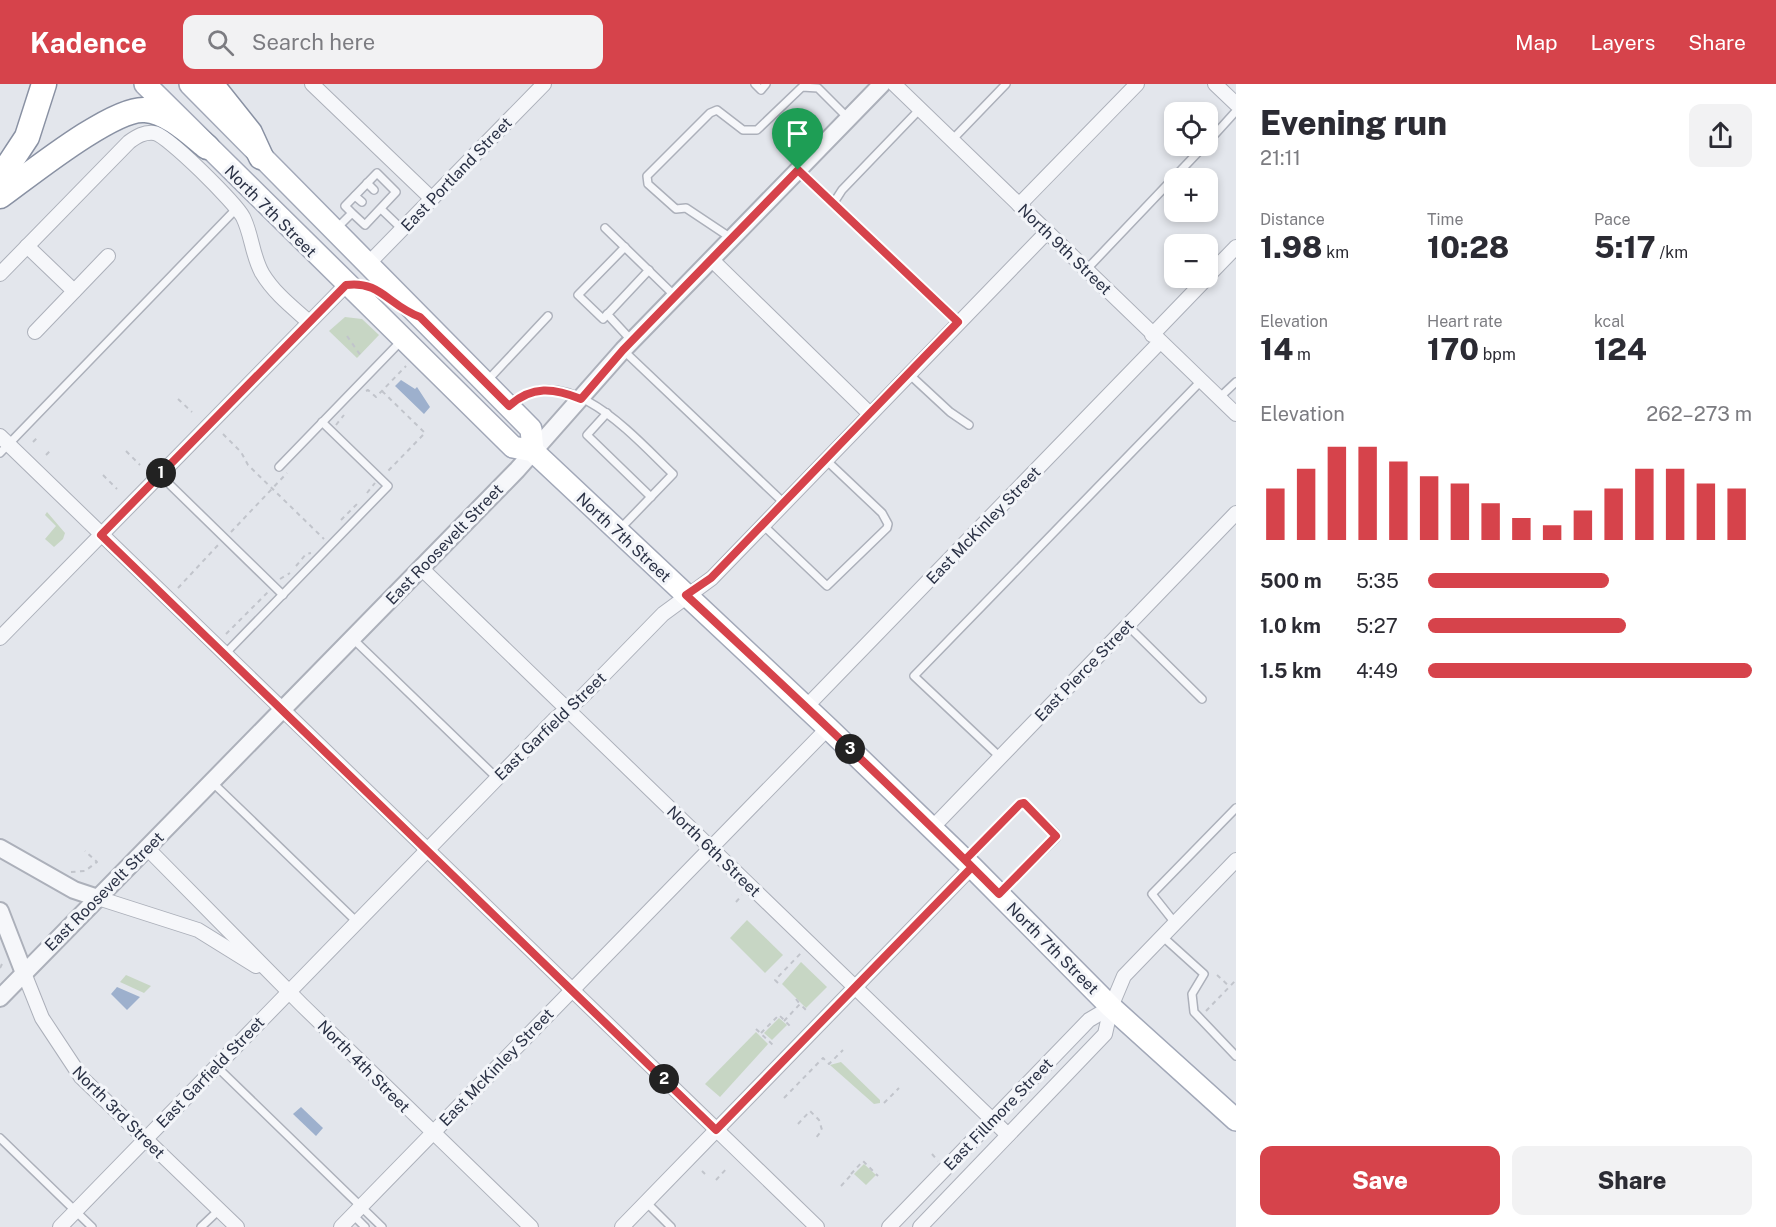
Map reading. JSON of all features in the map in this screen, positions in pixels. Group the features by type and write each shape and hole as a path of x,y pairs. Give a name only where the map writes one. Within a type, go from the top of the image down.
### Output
{"highway":[{"path":"0,178 27,137 44,84"},
{"path":"211,84 250,133 261,157"},
{"path":"0,196 90,132 136,110 158,114 207,147"}],"main road":[{"name":"North 7th Street","path":"145,84 346,285 513,447 533,451 932,828 1111,1007 1236,1119"},
{"name":"North 7th Street","path":"190,84 531,429 533,451"},
{"path":"290,229 311,236 339,260 351,265 368,264"},
{"path":"346,285 362,283 375,288 403,311 420,317"}],"street":[{"path":"312,84 432,199"},
{"name":"East Portland Street","path":"368,264 544,84"},
{"name":"East Roosevelt Street","path":"0,998 533,451 628,345 882,84"},
{"name":"North 9th Street","path":"894,84 1236,414"},
{"path":"1019,205 1137,84"},
{"path":"1215,84 1236,104"},
{"path":"0,274 129,142 142,134 153,133 169,140 237,208 246,222 253,254 262,272 275,291 309,322"},
{"name":"East Garfield Street","path":"60,1227 497,778 663,614 711,578 1047,232"},
{"path":"27,246 74,291"},
{"name":"East McKinley Street","path":"1218,266 1236,247"},
{"path":"35,332 108,256"},
{"path":"711,259 870,414"},
{"path":"0,638 346,285"},
{"name":"East McKinley Street","path":"806,707 1156,338 1198,288"},
{"path":"3,445 225,654 817,1227"},
{"name":"East Pierce Street","path":"932,828 1236,513"},
{"name":"North 6th Street","path":"420,567 1008,1135"},
{"name":"East McKinley Street","path":"341,1227 828,728"},
{"path":"0,848 54,880 98,898"},
{"name":"North 4th Street","path":"147,848 432,1133 531,1227"},
{"name":"East Fillmore Street","path":"920,1227 1105,1034 1111,1007 1124,976 1236,860"},
{"path":"622,1227 855,987 968,863"},
{"name":"North 4th Street","path":"98,898 207,934 276,978"},
{"name":"North 3rd Street","path":"0,911 42,1018 69,1062 90,1088 237,1227"},
{"name":"East Fillmore Street","path":"889,1227 1089,1020 1111,1007"}],"lane":[{"path":"754,84 761,90 766,84"},
{"path":"952,140 1006,84"},
{"path":"731,238 686,208 676,209 648,184 647,176 710,113 717,110 743,130 749,132 757,130 802,87 818,88 848,118"},
{"path":"833,204 842,190 920,109"},
{"path":"1218,131 1236,111"},
{"path":"1086,270 1194,156"},
{"path":"798,170 958,322"},
{"path":"377,173 396,192 381,209 373,213 365,225 345,206 355,196 377,173"},
{"path":"367,183 374,189"},
{"path":"355,196 362,202"},
{"path":"3,445 237,208"},
{"path":"381,209 403,230"},
{"path":"335,231 352,213"},
{"path":"605,228 675,296"},
{"path":"625,247 578,295 603,319 649,270"},
{"path":"607,315 628,345 784,503"},
{"path":"485,383 548,316"},
{"path":"279,467 402,340"},
{"path":"909,374 950,412 969,425"},
{"path":"1000,757 915,676 1201,381"},
{"path":"1219,399 1236,382"},
{"path":"509,406 525,395 542,389 559,390 581,399 607,413 673,474 618,531"},
{"path":"607,413 586,435 651,497"},
{"path":"225,654 388,486 322,422"},
{"path":"763,525 827,586 887,528 888,524 882,513 826,459"},
{"path":"160,475 283,595"},
{"path":"1127,625 1202,699"},
{"path":"352,638 497,778"},
{"path":"212,782 356,921"},
{"path":"968,863 1021,803 1056,834 1056,838 999,894"},
{"path":"1176,923 1152,894 1236,808"},
{"path":"1163,937 1204,974 1192,993 1194,1012 1236,1056"},
{"path":"216,1066 357,1210 382,1227"},
{"path":"0,1138 92,1227"},
{"path":"646,1202 671,1227"},
{"path":"201,1227 219,1210"},
{"path":"357,1210 365,1227"}],"path":[{"path":"347,336 361,356"},
{"path":"362,396 368,390 376,397 410,362"},
{"path":"382,391 424,434 385,474"},
{"path":"178,399 192,412"},
{"path":"336,425 349,409"},
{"path":"223,434 322,540 329,533"},
{"path":"33,442 37,438"},
{"path":"46,455 50,451"},
{"path":"126,451 140,465"},
{"path":"229,534 293,466"},
{"path":"103,475 117,489"},
{"path":"367,495 375,483"},
{"path":"336,525 354,505 359,503"},
{"path":"178,588 220,543"},
{"path":"278,582 290,573 306,554 316,548"},
{"path":"226,634 268,592"},
{"path":"69,871 86,871 97,862 85,851"},
{"path":"735,902 744,893"},
{"path":"778,983 775,980 804,951"},
{"path":"1217,975 1230,987"},
{"path":"1204,1013 1236,980"},
{"path":"796,999 807,1011"},
{"path":"783,1018 800,1004"},
{"path":"761,1033 778,1015 791,1027"},
{"path":"756,1029 773,1045"},
{"path":"784,1098 823,1058 829,1064 843,1050"},
{"path":"885,1103 899,1088"},
{"path":"798,1124 810,1111 822,1130 815,1139"},
{"path":"932,1154 940,1162"},
{"path":"841,1185 863,1161 878,1176"},
{"path":"716,1180 728,1167"}],"green space":[{"path":"345,317 362,319 379,335 357,358 329,331"},
{"path":"47,512 65,533 63,539 54,547 45,539 56,526 45,515"},
{"path":"747,920 783,955 765,973 730,938"},
{"path":"801,962 827,987 806,1008 782,984"},
{"path":"126,975 151,986 144,993 120,982"},
{"path":"779,1018 787,1025 772,1040 764,1033"},
{"path":"756,1032 768,1044 720,1097 705,1084"},
{"path":"841,1062 880,1100 880,1103 874,1104 830,1065"},
{"path":"864,1164 876,1175 866,1185 854,1174"}],"water":[{"path":"401,380 415,389 417,387 430,407 424,414 395,386"},
{"path":"117,987 140,997 127,1010 111,994"},
{"path":"301,1107 323,1128 316,1136 293,1114"}],"route":[{"path":"798,170 623,350 581,399 559,390 542,389 525,395 509,406 420,317 403,311 375,288 362,283 346,285 101,535 716,1130 972,867 965,860 1021,803 1024,803 1056,834 1056,838 999,894 972,867 965,860 840,739 686,595 711,578 958,322 798,170"}]}
